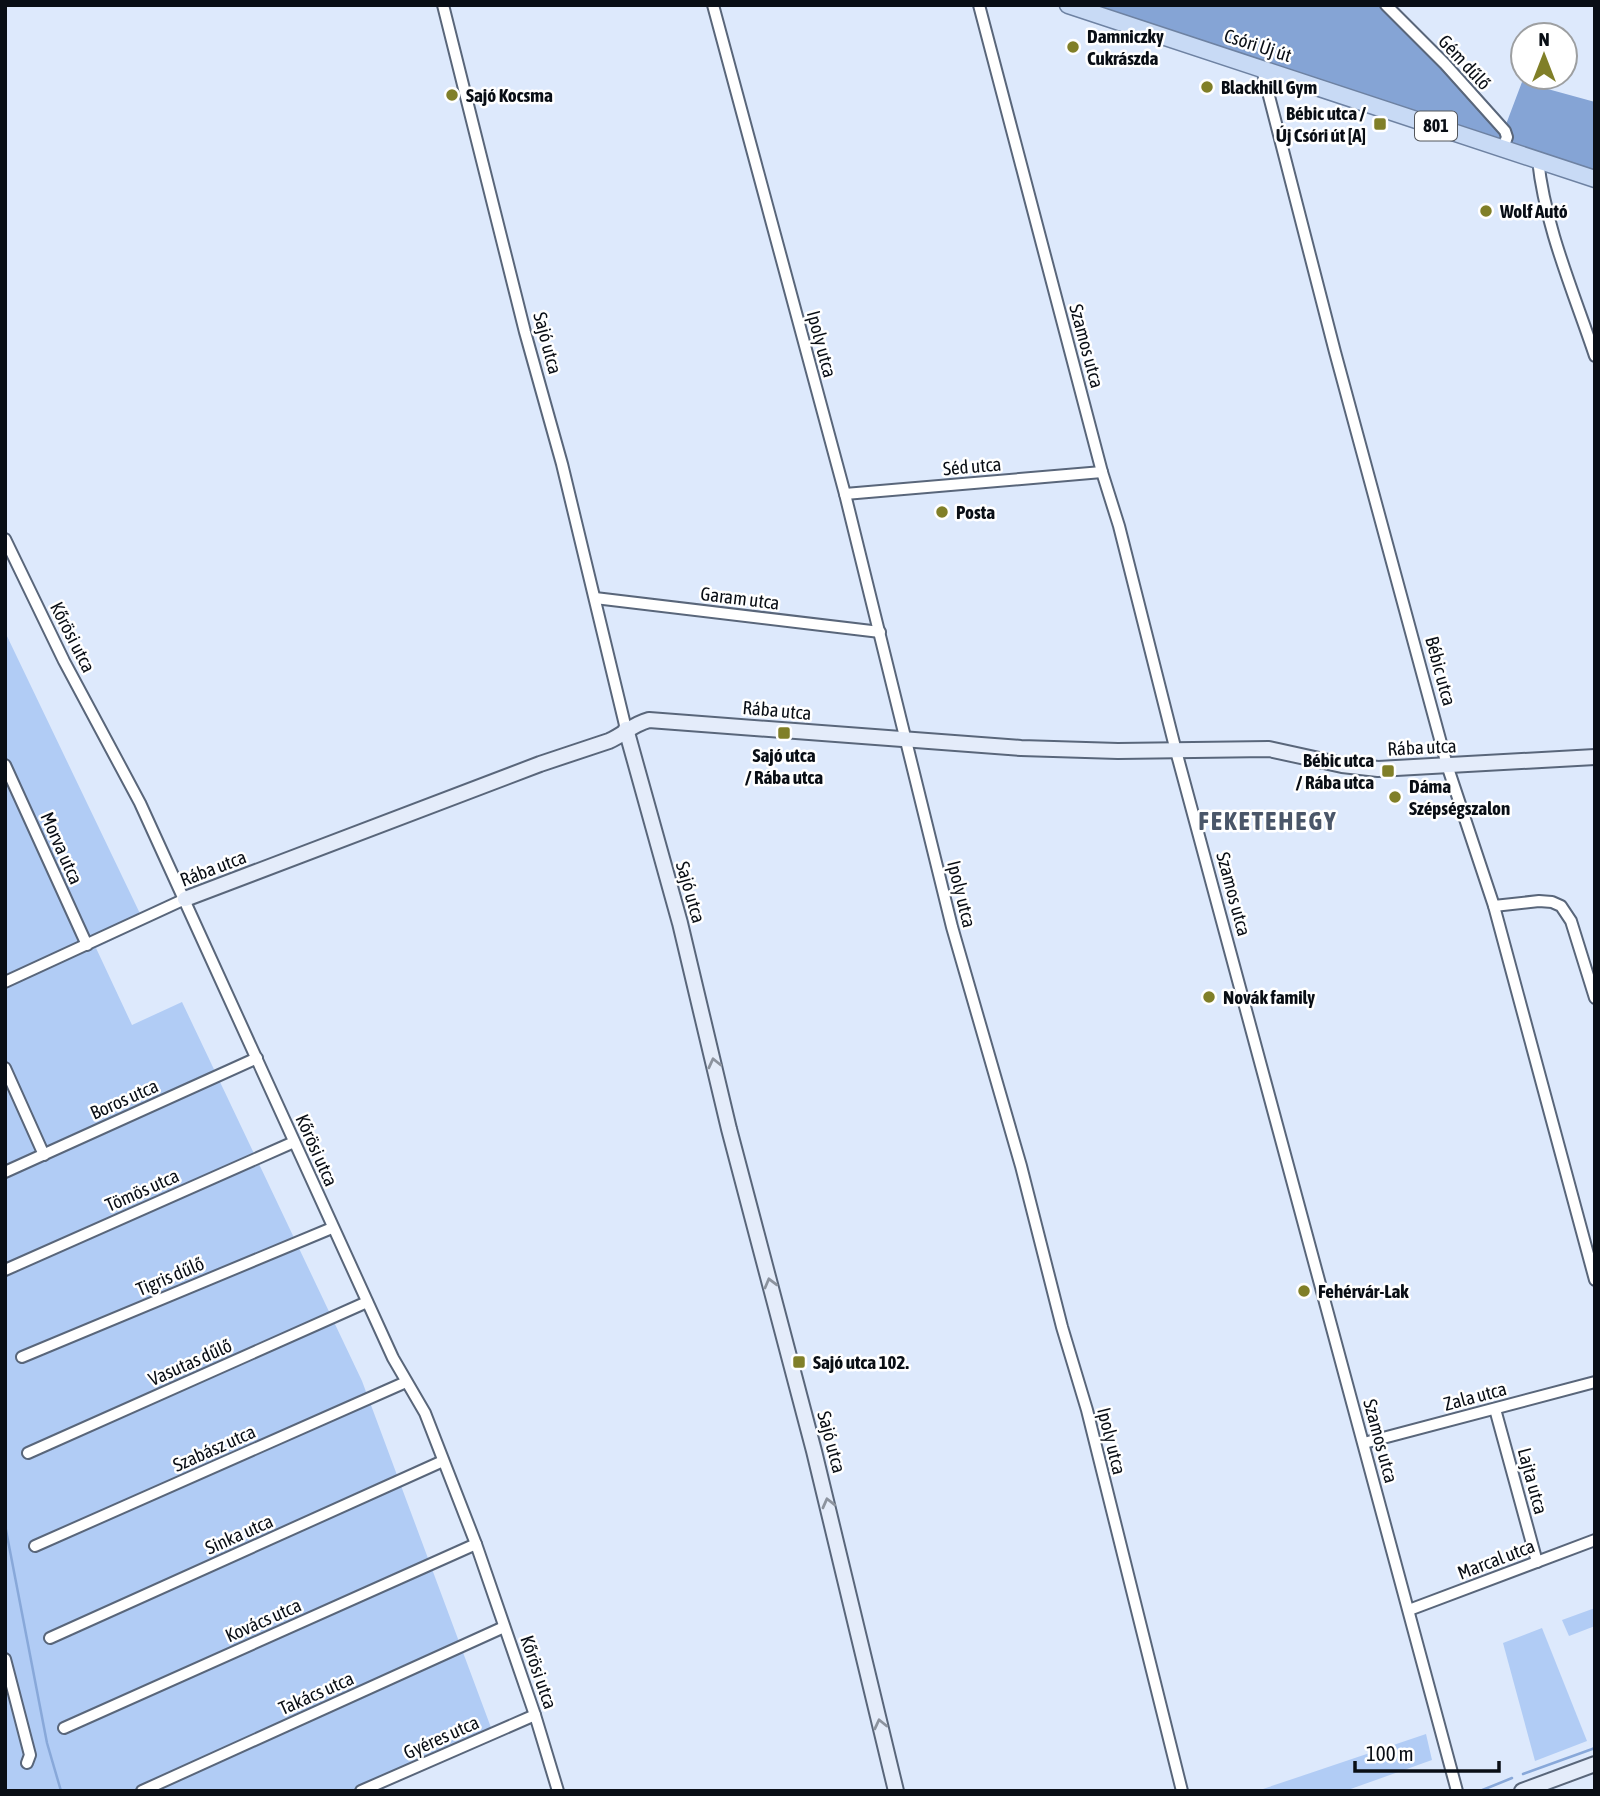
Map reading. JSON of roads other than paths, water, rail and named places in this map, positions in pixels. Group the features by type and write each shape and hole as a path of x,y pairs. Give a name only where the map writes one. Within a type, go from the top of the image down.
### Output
{"main road":[{"name":"Csóri Új út","path":"1068,5 1595,179"}],"street":[{"name":"Sajó utca","path":"443,5 525,332 562,464 626,729 680,923 729,1129 818,1463 896,1791"},
{"name":"Ipoly utca","path":"713,5 845,494 959,952 1021,1166 1062,1327 1089,1418 1182,1791"},
{"name":"Szamos utca","path":"979,5 1102,472 1119,526 1176,751 1457,1791"},
{"name":"Gém dűlő","path":"1386,5 1445,64 1505,131 1507,137 1503,148"},
{"name":"Bébic utca","path":"1262,69 1335,352 1447,765 1494,906 1595,1280"},
{"path":"1538,160 1554,236 1595,356"},
{"name":"Séd utca","path":"845,494 1102,472"},
{"name":"Kőrösi utca","path":"5,539 64,661 140,803 367,1302 406,1382 425,1413 476,1544 535,1715 558,1791"},
{"name":"Garam utca","path":"595,598 880,632"},
{"name":"Rába utca","path":"5,982 185,899 540,764 609,741 638,723 657,720 1073,751 1269,749 1342,765 1378,769 1595,757"},
{"name":"Morva utca","path":"5,765 87,945"},
{"path":"1494,906 1539,901 1561,906 1571,921 1595,999"},
{"name":"Boros utca","path":"5,1172 257,1058"},
{"path":"5,1068 44,1154"},
{"name":"Tömös utca","path":"5,1270 293,1142"},
{"name":"Tigris dűlő","path":"22,1357 332,1227"},
{"name":"Vasutas dűlő","path":"28,1453 367,1302"},
{"name":"Szabász utca","path":"35,1546 406,1382"},
{"name":"Zala utca","path":"1364,1443 1595,1382"},
{"name":"Lajta utca","path":"1495,1409 1536,1562"},
{"name":"Sinka utca","path":"50,1638 443,1461"},
{"name":"Marcal utca","path":"1409,1610 1595,1541"},
{"name":"Kovács utca","path":"64,1728 476,1544"},
{"name":"Takács utca","path":"142,1791 504,1627"},
{"path":"5,1659 30,1755 27,1763"},
{"name":"Gyéres utca","path":"361,1791 535,1715"},
{"path":"1522,1791 1595,1763"}],"waterway":[{"path":"5,1525 47,1743 61,1791"},
{"path":"1523,1774 1595,1748"},
{"path":"1480,1791 1512,1778"}],"place":[{"name":"Damniczky Cukrászda","path":"1073,47"},
{"name":"Blackhill Gym","path":"1207,87"},
{"name":"Sajó Kocsma","path":"452,95"},
{"name":"Bébic utca / Új Csóri út [A]","path":"1380,124"},
{"name":"Wolf Autó","path":"1486,211"},
{"name":"Posta","path":"942,512"},
{"name":"Sajó utca / Rába utca","path":"784,733"},
{"name":"Bébic utca / Rába utca","path":"1388,771"},
{"name":"Dáma Szépségszalon","path":"1395,797"},
{"name":"Novák family","path":"1209,997"},
{"name":"Fehérvár-Lak","path":"1304,1291"},
{"name":"Sajó utca 102.","path":"799,1362"}],"district":[{"name":"FEKETEHEGY","path":"1268,821"}]}
